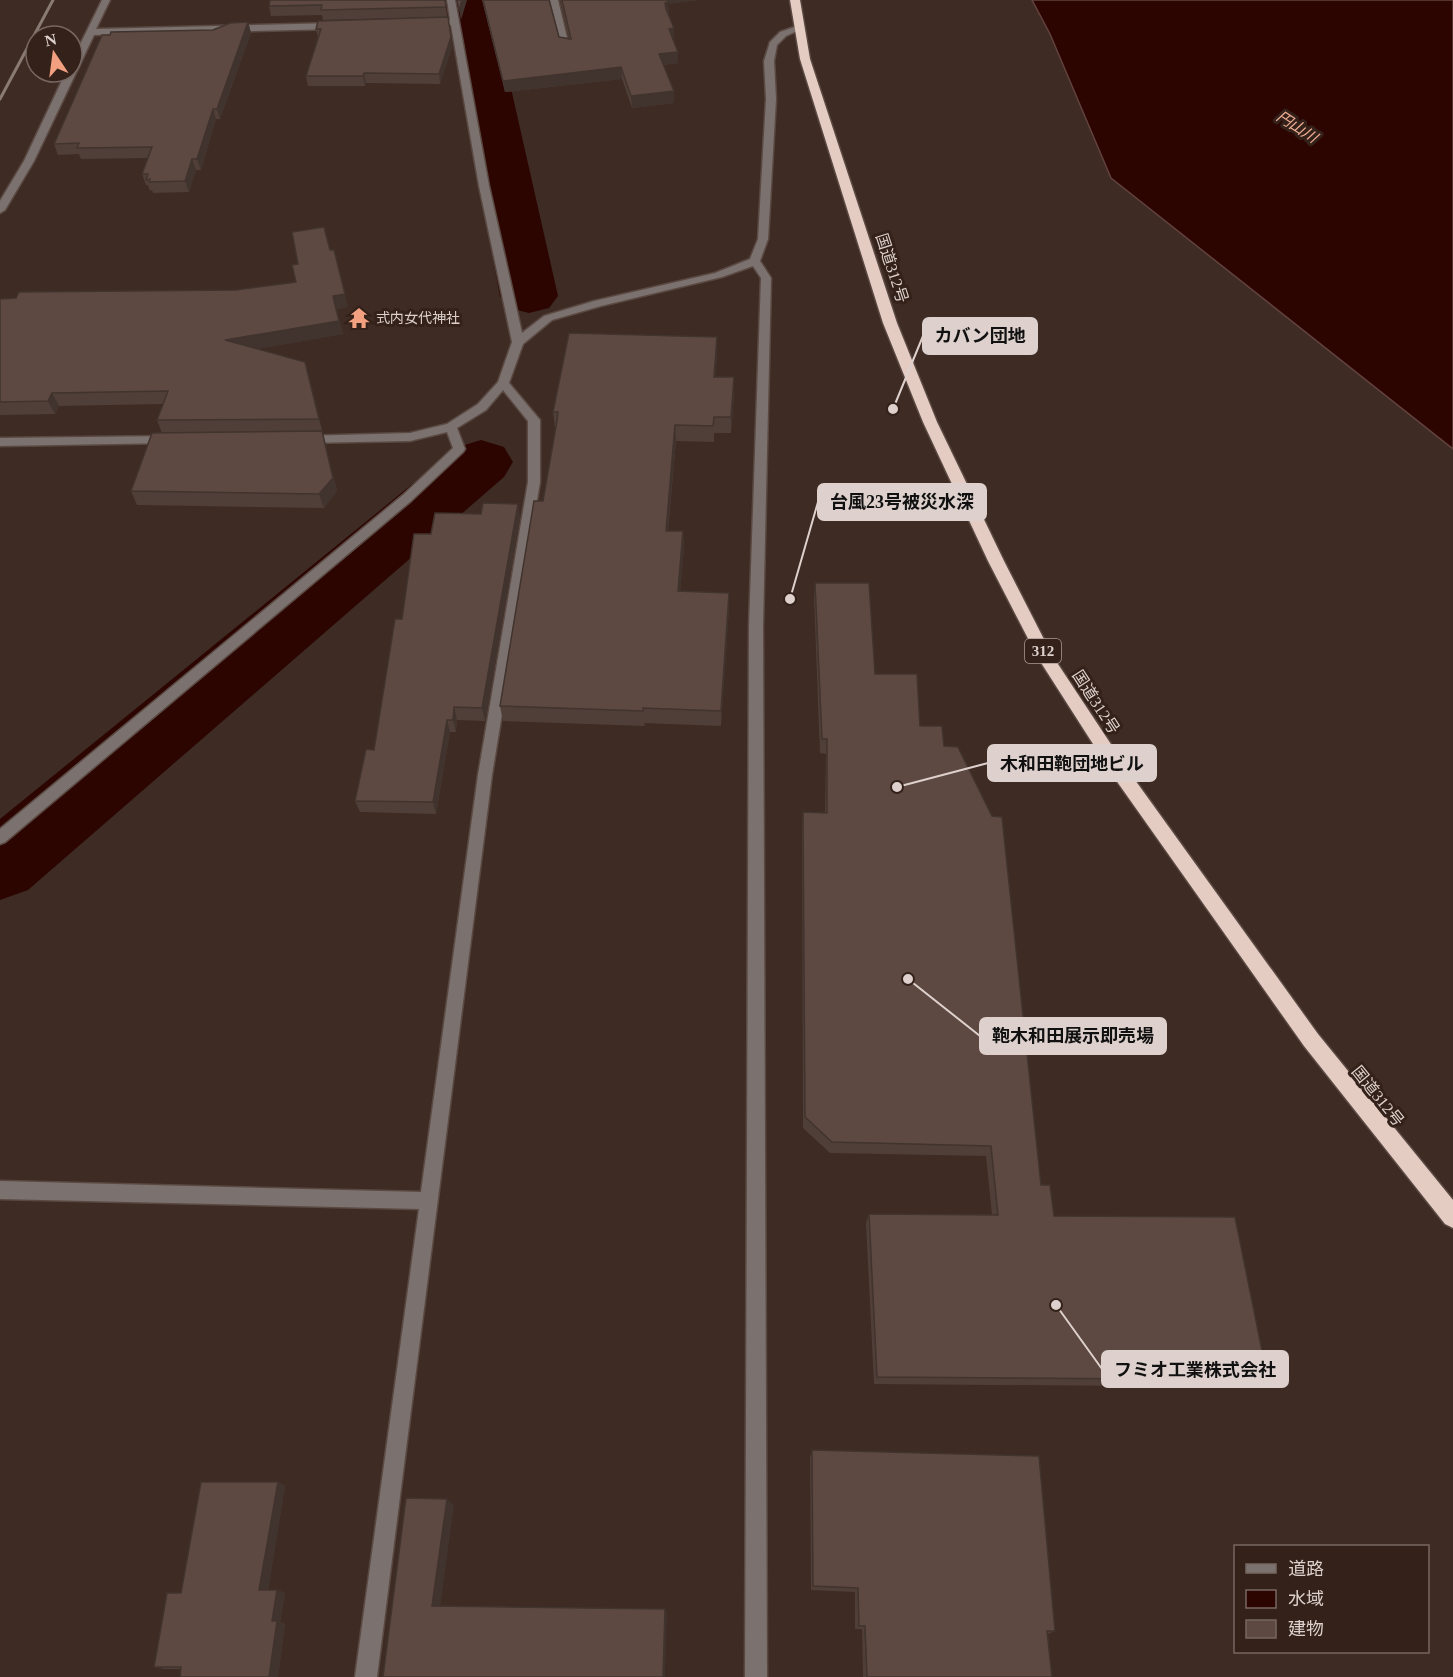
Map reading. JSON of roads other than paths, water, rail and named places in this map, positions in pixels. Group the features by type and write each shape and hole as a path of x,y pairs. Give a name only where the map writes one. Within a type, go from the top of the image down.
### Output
{"highway":[{"name":"国道312号","path":"795,0 805,59 890,323 930,422 996,561 1046,658 1124,778 1304,1031 1453,1217"}],"street":[{"path":"84,45 106,0"},
{"path":"451,0 484,186 518,342"},
{"path":"554,0 567,48"},
{"path":"419,23 455,22"},
{"path":"90,32 349,25"},
{"path":"293,439 410,437 451,427 482,407 503,383 518,342 548,318 598,303 718,275 755,261 763,239 771,99 769,61 773,44 783,34 800,28"},
{"path":"0,210 29,161 66,84"},
{"path":"755,261 766,278 756,626 756,1677"},
{"path":"366,1677 484,775 534,482 534,420 503,383"},
{"path":"0,838 407,498 459,449 451,427"},
{"path":"0,442 177,440"},
{"path":"0,1190 429,1201"}],"water":[{"name":"円山川","path":"1032,0 1453,0 1453,449 1111,178 1050,34"}],"waterway":[{"path":"468,0 529,296"},
{"path":"0,866 481,462"}],"railway":[{"path":"0,99 53,0"}],"place":[{"name":"式内女代神社","path":"359,318"},
{"name":"カバン団地","path":"893,409"},
{"name":"台風23号被災水深","path":"790,599"},
{"name":"木和田鞄団地ビル","path":"897,787"},
{"name":"鞄木和田展示即売場","path":"908,979"},
{"name":"フミオ工業株式会社","path":"1056,1305"}]}
